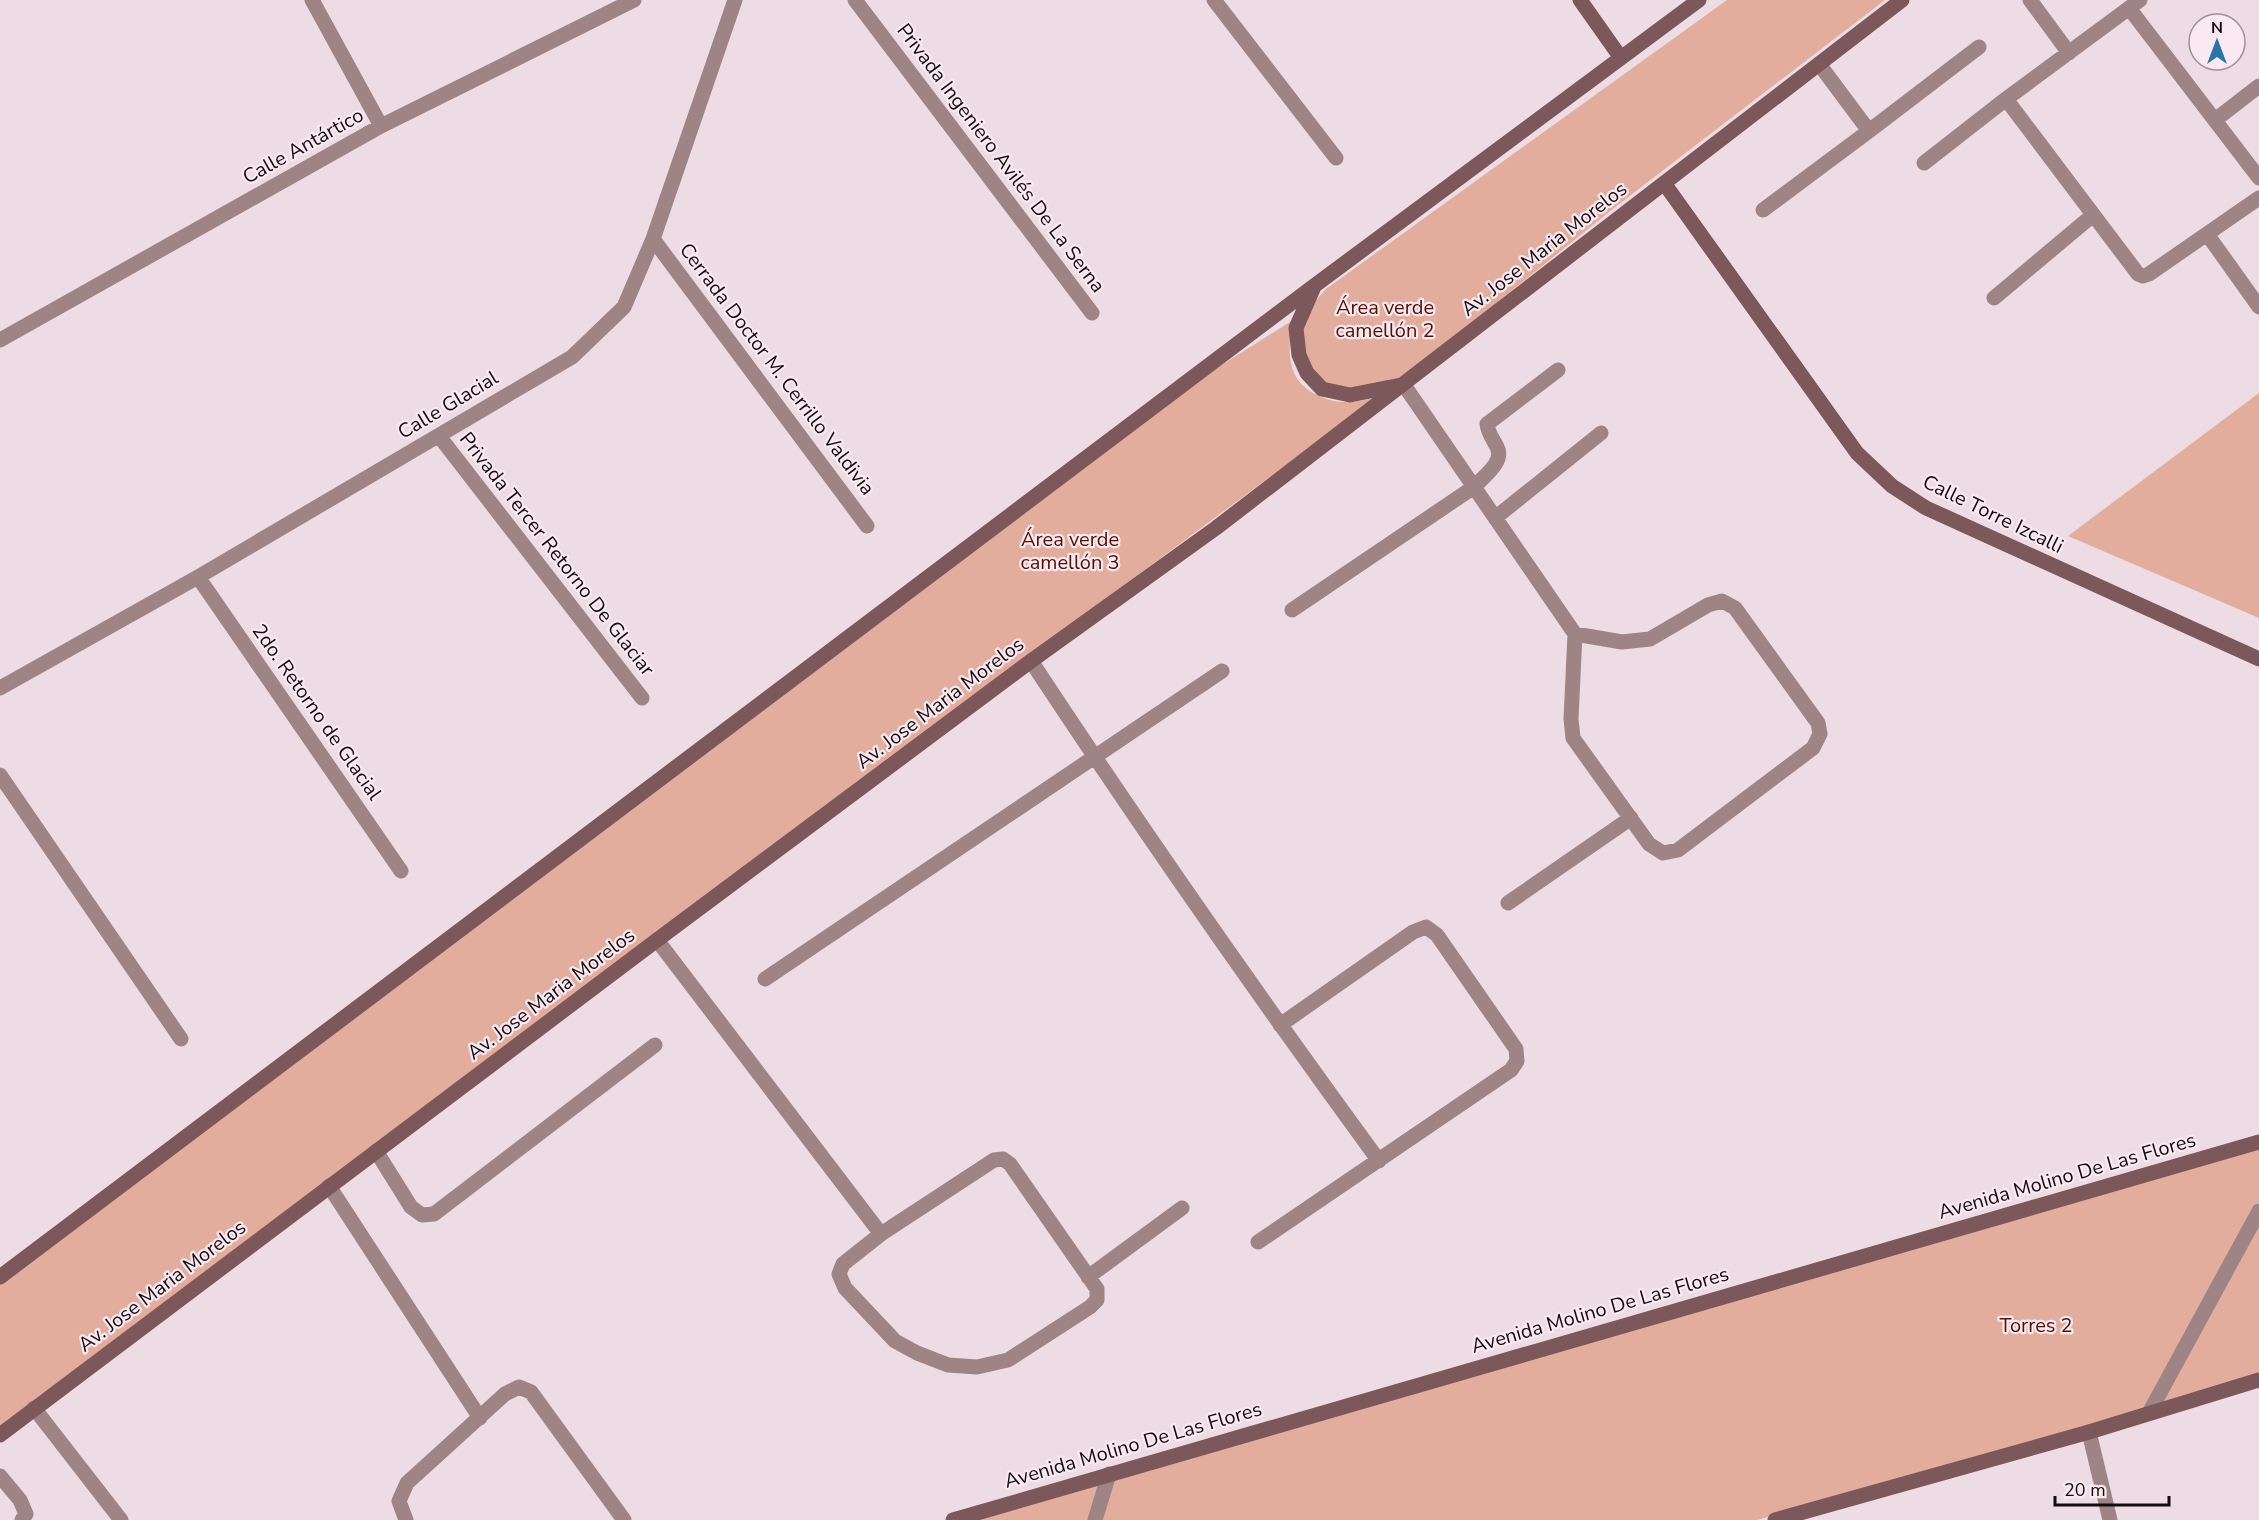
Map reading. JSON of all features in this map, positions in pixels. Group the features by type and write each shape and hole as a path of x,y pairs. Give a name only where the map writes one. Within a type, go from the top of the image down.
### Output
{"main road":[{"path":"1580,0 1621,58"},
{"path":"0,1277 1314,286 1699,0"},
{"name":"Av. Jose Maria Morelos","path":"0,1436 34,1408 657,940 1031,661 1216,528 1902,0"},
{"name":"Calle Torre Izcalli","path":"1664,183 1857,453 1892,486 1926,508 2259,659"},
{"path":"1314,286 1296,328 1299,355 1307,373 1322,389 1350,395 1404,385"},
{"name":"Avenida Molino De Las Flores","path":"953,1520 2259,1142"},
{"path":"1775,1520 2089,1432 2259,1380"}],"street":[{"path":"312,0 381,126"},
{"name":"Calle Antártico","path":"0,340 381,126 634,0"},
{"name":"Calle Glacial","path":"0,688 198,577 572,357 624,307 653,239 735,0"},
{"name":"Privada Ingeniero Avilés De La Serna","path":"855,0 1092,313"},
{"path":"1214,0 1336,158"},
{"path":"2030,0 2069,53"},
{"path":"1924,164 2006,99 2134,4 2215,120 2259,178"},
{"path":"1764,210 1979,46"},
{"path":"1819,64 1869,131"},
{"path":"2215,120 2259,86"},
{"path":"2006,99 2138,274 2143,276 2259,198"},
{"path":"1994,298 2093,215"},
{"path":"2207,234 2259,308"},
{"name":"Cerrada Doctor M. Cerrillo Valdivia","path":"653,239 867,525"},
{"path":"1292,610 1474,487 1499,457 1499,450 1488,431 1488,424 1558,370"},
{"path":"1404,385 1575,634 1572,738 1648,844 1663,854 1678,850 1813,748 1820,734 1818,723 1735,608 1722,601 1708,605 1650,639 1622,642 1575,634"},
{"path":"1495,518 1601,433"},
{"name":"Privada Tercer Retorno De Glaciar","path":"439,436 642,698"},
{"name":"2do. Retorno de Glacial","path":"198,577 401,871"},
{"path":"1031,661 1094,757 1280,1025 1378,1161"},
{"path":"765,979 1222,671"},
{"path":"0,775 181,1039"},
{"path":"1508,903 1630,818"},
{"path":"1258,1242 1511,1070 1517,1061 1516,1049 1437,935 1426,927 1413,932 1280,1025"},
{"path":"657,940 881,1234"},
{"path":"376,1151 411,1207 422,1215 434,1214 655,1045"},
{"path":"1003,1159 1010,1164 1097,1289 1096,1300 1008,1360 977,1367 948,1365 917,1353 895,1341 844,1288 839,1274 843,1264 881,1234 994,1160 1003,1159"},
{"path":"329,1186 480,1418"},
{"path":"1088,1277 1182,1208"},
{"path":"2149,1413 2259,1211"},
{"path":"406,1520 399,1501 407,1484 505,1394 519,1387 531,1392 624,1520"},
{"path":"34,1408 121,1520"},
{"path":"2089,1432 2110,1520"},
{"path":"1095,1520 1109,1474"},
{"path":"0,1476 20,1500 26,1514 22,1520"}],"green space":[{"name":"Área verde camellón 2","path":"1727,0 1885,0 1614,208 1416,368 1391,384 1353,394 1322,389 1304,368 1301,317 1326,289"},
{"name":"Área verde camellón 3","path":"1293,320 1290,341 1291,361 1297,379 1304,386 1317,395 1336,401 1352,402 1376,398 520,1034 0,1427 0,1284 1217,368"},
{"path":"2259,393 2259,618 2068,536"},
{"name":"Torres 2","path":"2259,1146 2259,1202 2147,1408 1757,1520 1100,1520 1113,1478"},
{"path":"2259,1222 2259,1375 2157,1405"},
{"path":"1105,1477 1092,1520 960,1520"}]}
